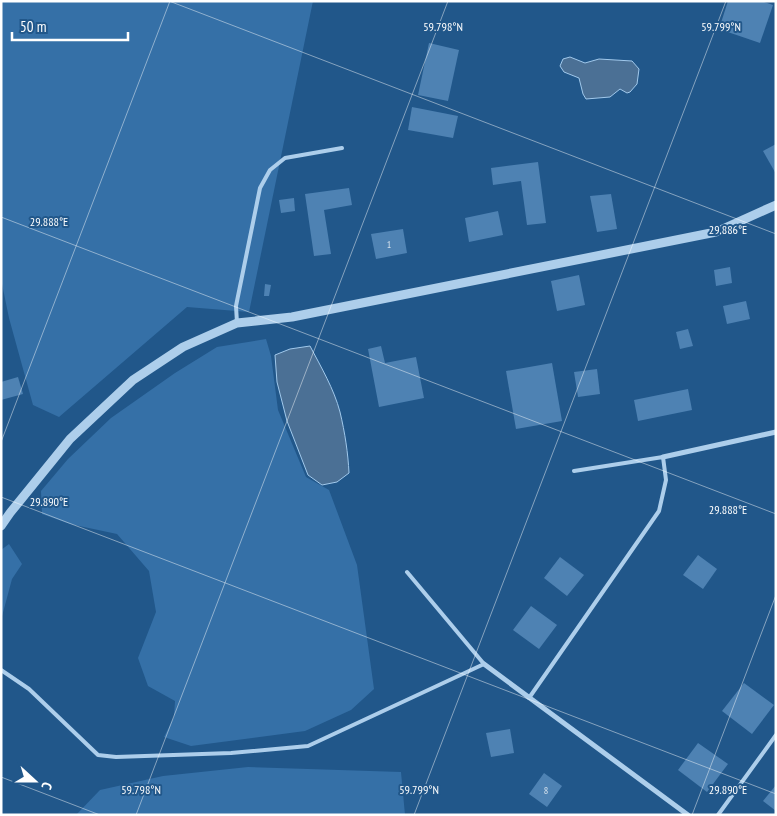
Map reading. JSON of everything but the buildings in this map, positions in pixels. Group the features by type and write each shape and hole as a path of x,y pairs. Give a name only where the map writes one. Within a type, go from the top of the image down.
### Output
{"street":[{"path":"1,526 70,439 133,380 183,347 237,324 292,317 716,232 776,205"},
{"path":"663,456 776,432"},
{"path":"484,664 688,815"}],"lane":[{"path":"237,324 236,306 260,188 270,170 285,158 342,148"},
{"path":"529,698 659,511 666,480 663,456 574,471"},
{"path":"1,670 29,689 98,755 116,757 231,752 308,746 484,664 407,572"},
{"path":"718,815 776,735"}],"shaded area":[{"path":"1,1 313,1 249,312 187,307 59,417 33,405 9,318 1,279"},
{"path":"570,57 585,63 599,59 632,61 639,69 637,84 627,93 620,89 610,97 586,99 579,78 564,72 560,66 563,59"},
{"path":"266,339 271,356 278,410 306,477 329,490 357,565 374,689 351,710 305,731 191,746 164,737 174,717 175,701 148,686 138,658 156,612 149,571 117,534 70,524 42,514 41,491 68,459 111,418 175,373 217,347"},
{"path":"310,346 327,378 340,412 349,465 349,473 337,482 322,485 308,475 287,421 277,382 275,355 290,349"},
{"path":"9,544 22,564 12,579 1,620 1,550"},
{"path":"248,767 401,772 405,815 76,815 100,790 163,776"}]}
